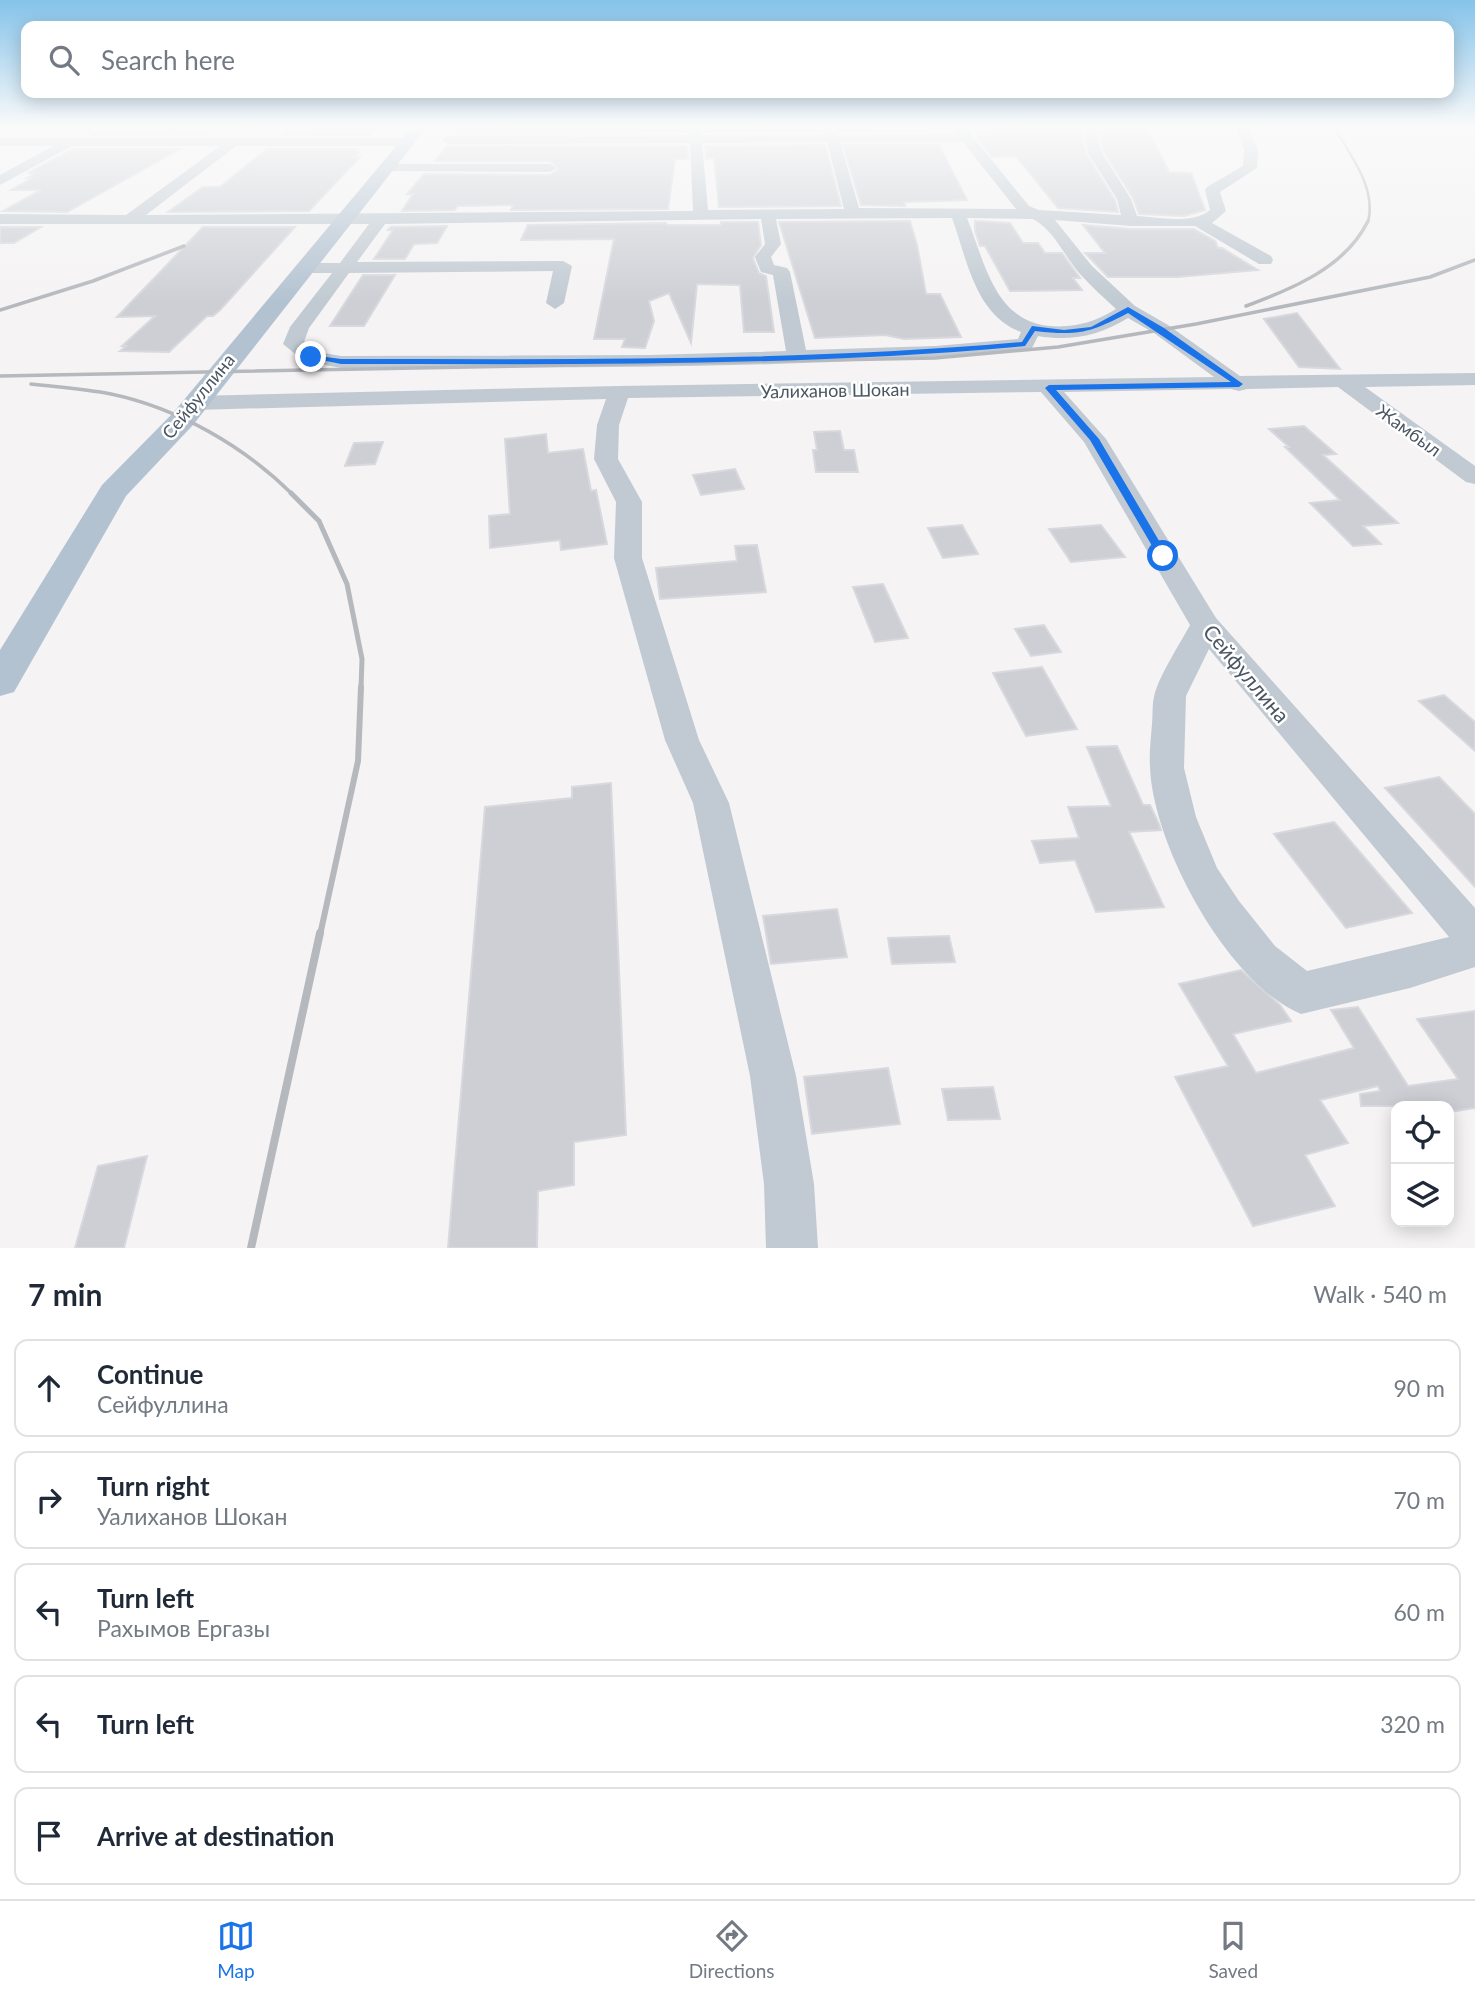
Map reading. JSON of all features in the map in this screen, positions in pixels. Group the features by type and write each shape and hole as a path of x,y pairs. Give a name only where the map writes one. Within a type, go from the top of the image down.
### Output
{"main road":[{"name":"Сейфуллина","path":"0,682 113,492 194,403 371,185"}],"street":[{"path":"129,220 176,185"},
{"path":"699,185 701,214"},
{"path":"844,185 853,213"},
{"path":"1005,185 1024,209 1037,215 1058,232 1086,270 1128,310 1161,329 1239,384"},
{"path":"1116,185 1124,199 1131,221"},
{"path":"0,219 381,219 853,213 1037,215 1198,222 1208,219 1218,211 1212,190 1220,185"},
{"path":"768,214 774,244 763,257 767,268 781,272 797,356"},
{"path":"958,214 998,309 1006,318 1032,328 1064,332 1092,329 1128,310"},
{"path":"381,219 299,327 293,344 311,357 341,362 650,361 935,352 1025,344 1032,328"},
{"path":"1198,222 1265,260"},
{"path":"303,268 563,266 555,303"},
{"name":"Уалиханов Шокан","path":"194,403 1475,379"},
{"name":"Жамбыл","path":"1344,382 1475,477"},
{"name":"Сейфуллина","path":"1049,388 1094,439 1205,625 1475,937"},
{"path":"619,393 608,425 606,459 629,502 628,558 682,740 711,803 773,1076 789,1184 792,1248"},
{"path":"1205,625 1170,696 1167,768 1178,817 1201,877 1260,960 1301,993 1410,968 1475,948"}],"building":[{"path":"19,185 115,185 67,212 3,211 41,190 11,190"},
{"path":"333,185 309,211 168,212 203,187"},
{"path":"414,185 671,185 668,209 511,210 513,205 402,211 413,194 407,194"},
{"path":"717,185 836,185 841,206 719,207"},
{"path":"855,185 959,185 967,200 904,202 905,206 861,205"},
{"path":"1040,185 1106,185 1115,200 1118,212 1058,208"},
{"path":"1125,185 1196,185 1205,210 1184,216 1139,214"},
{"path":"910,221 926,294 940,294 961,337 904,339 885,335 815,338 779,222"},
{"path":"975,221 1010,223 1023,243 1038,243 1045,253 1062,253 1080,278 1073,278 1082,290 1010,291 985,246 980,246"},
{"path":"721,222 758,222 761,245 753,258 759,273 766,276 774,332 744,332 740,285 697,284 691,343 669,293 649,301 654,321 645,348 622,347 625,339 594,339 614,239 521,240 528,225 721,225"},
{"path":"1083,225 1131,229 1194,229 1215,241 1218,248 1258,270 1177,277 1108,277 1085,253 1105,253"},
{"path":"447,226 437,243 414,244 405,259 374,259 393,230 388,230 391,227"},
{"path":"0,227 41,227 14,243 0,243"},
{"path":"203,227 295,227 220,310 213,316 207,316 169,352 120,351 126,346 122,346 155,316 117,317"},
{"path":"363,275 395,275 364,326 330,326"},
{"path":"1297,313 1340,369 1299,367 1264,319"},
{"path":"1304,426 1336,454 1323,455 1398,523 1363,526 1381,544 1353,546 1310,503 1340,500 1269,429"},
{"path":"840,431 844,450 854,450 858,472 816,472 814,432"},
{"path":"546,434 548,453 583,449 591,491 596,490 607,544 561,550 560,540 490,548 489,516 510,514 505,439"},
{"path":"383,442 375,464 345,466 354,443"},
{"path":"735,469 744,489 701,495 693,475"},
{"path":"962,525 978,554 943,558 928,528"},
{"path":"1101,525 1125,557 1071,562 1049,529"},
{"path":"757,545 766,592 660,599 656,568 737,561 735,546"},
{"path":"883,584 908,638 875,642 853,587"},
{"path":"1044,625 1061,652 1031,656 1015,629"},
{"path":"1042,667 1077,729 1026,736 993,673"},
{"path":"1444,695 1475,722 1475,751 1419,701"},
{"path":"1117,746 1143,805 1150,805 1161,830 1129,832 1164,907 1096,912 1075,860 1040,863 1032,841 1079,838 1068,807 1111,806 1087,747"},
{"path":"1439,777 1475,814 1475,887 1385,788"},
{"path":"611,783 626,1135 574,1142 574,1185 538,1191 537,1248 448,1248 485,807 572,798 572,787"},
{"path":"1334,822 1412,913 1346,928 1274,834"},
{"path":"837,909 847,957 771,964 763,916"},
{"path":"949,936 955,962 892,964 888,938"},
{"path":"1241,970 1280,1005 1291,1021 1233,1034 1256,1073 1354,1048 1331,1010 1358,1007 1408,1086 1458,1079 1417,1019 1475,1011 1475,1108 1454,1111 1454,1101 1391,1101 1391,1106 1361,1106 1360,1094 1380,1091 1378,1086 1320,1100 1348,1143 1305,1155 1335,1206 1253,1226 1175,1077 1228,1066 1179,984"},
{"path":"888,1068 900,1124 812,1134 804,1077"},
{"path":"993,1087 1000,1119 948,1120 942,1089"},
{"path":"147,1156 124,1248 75,1248 98,1166"}],"railway":[{"path":"1365,185 1370,209 1368,222"},
{"path":"1246,306 1299,284 1332,264 1346,252 1368,221"},
{"path":"0,310 93,281 184,246"},
{"path":"0,376 935,358 1058,347 1196,324 1430,277 1475,260"},
{"path":"31,384 111,394 136,400 185,419 232,445 292,494"},
{"path":"292,494 319,521 347,584 362,659 361,688"},
{"path":"320,935 358,761 361,687"},
{"path":"251,1248 320,933"}],"route":[{"path":"311,357 341,362 650,361 935,352 1025,344 1032,328 1064,332 1092,329 1128,310 1161,329 1239,384 1049,388 1094,439 1163,556"}]}
